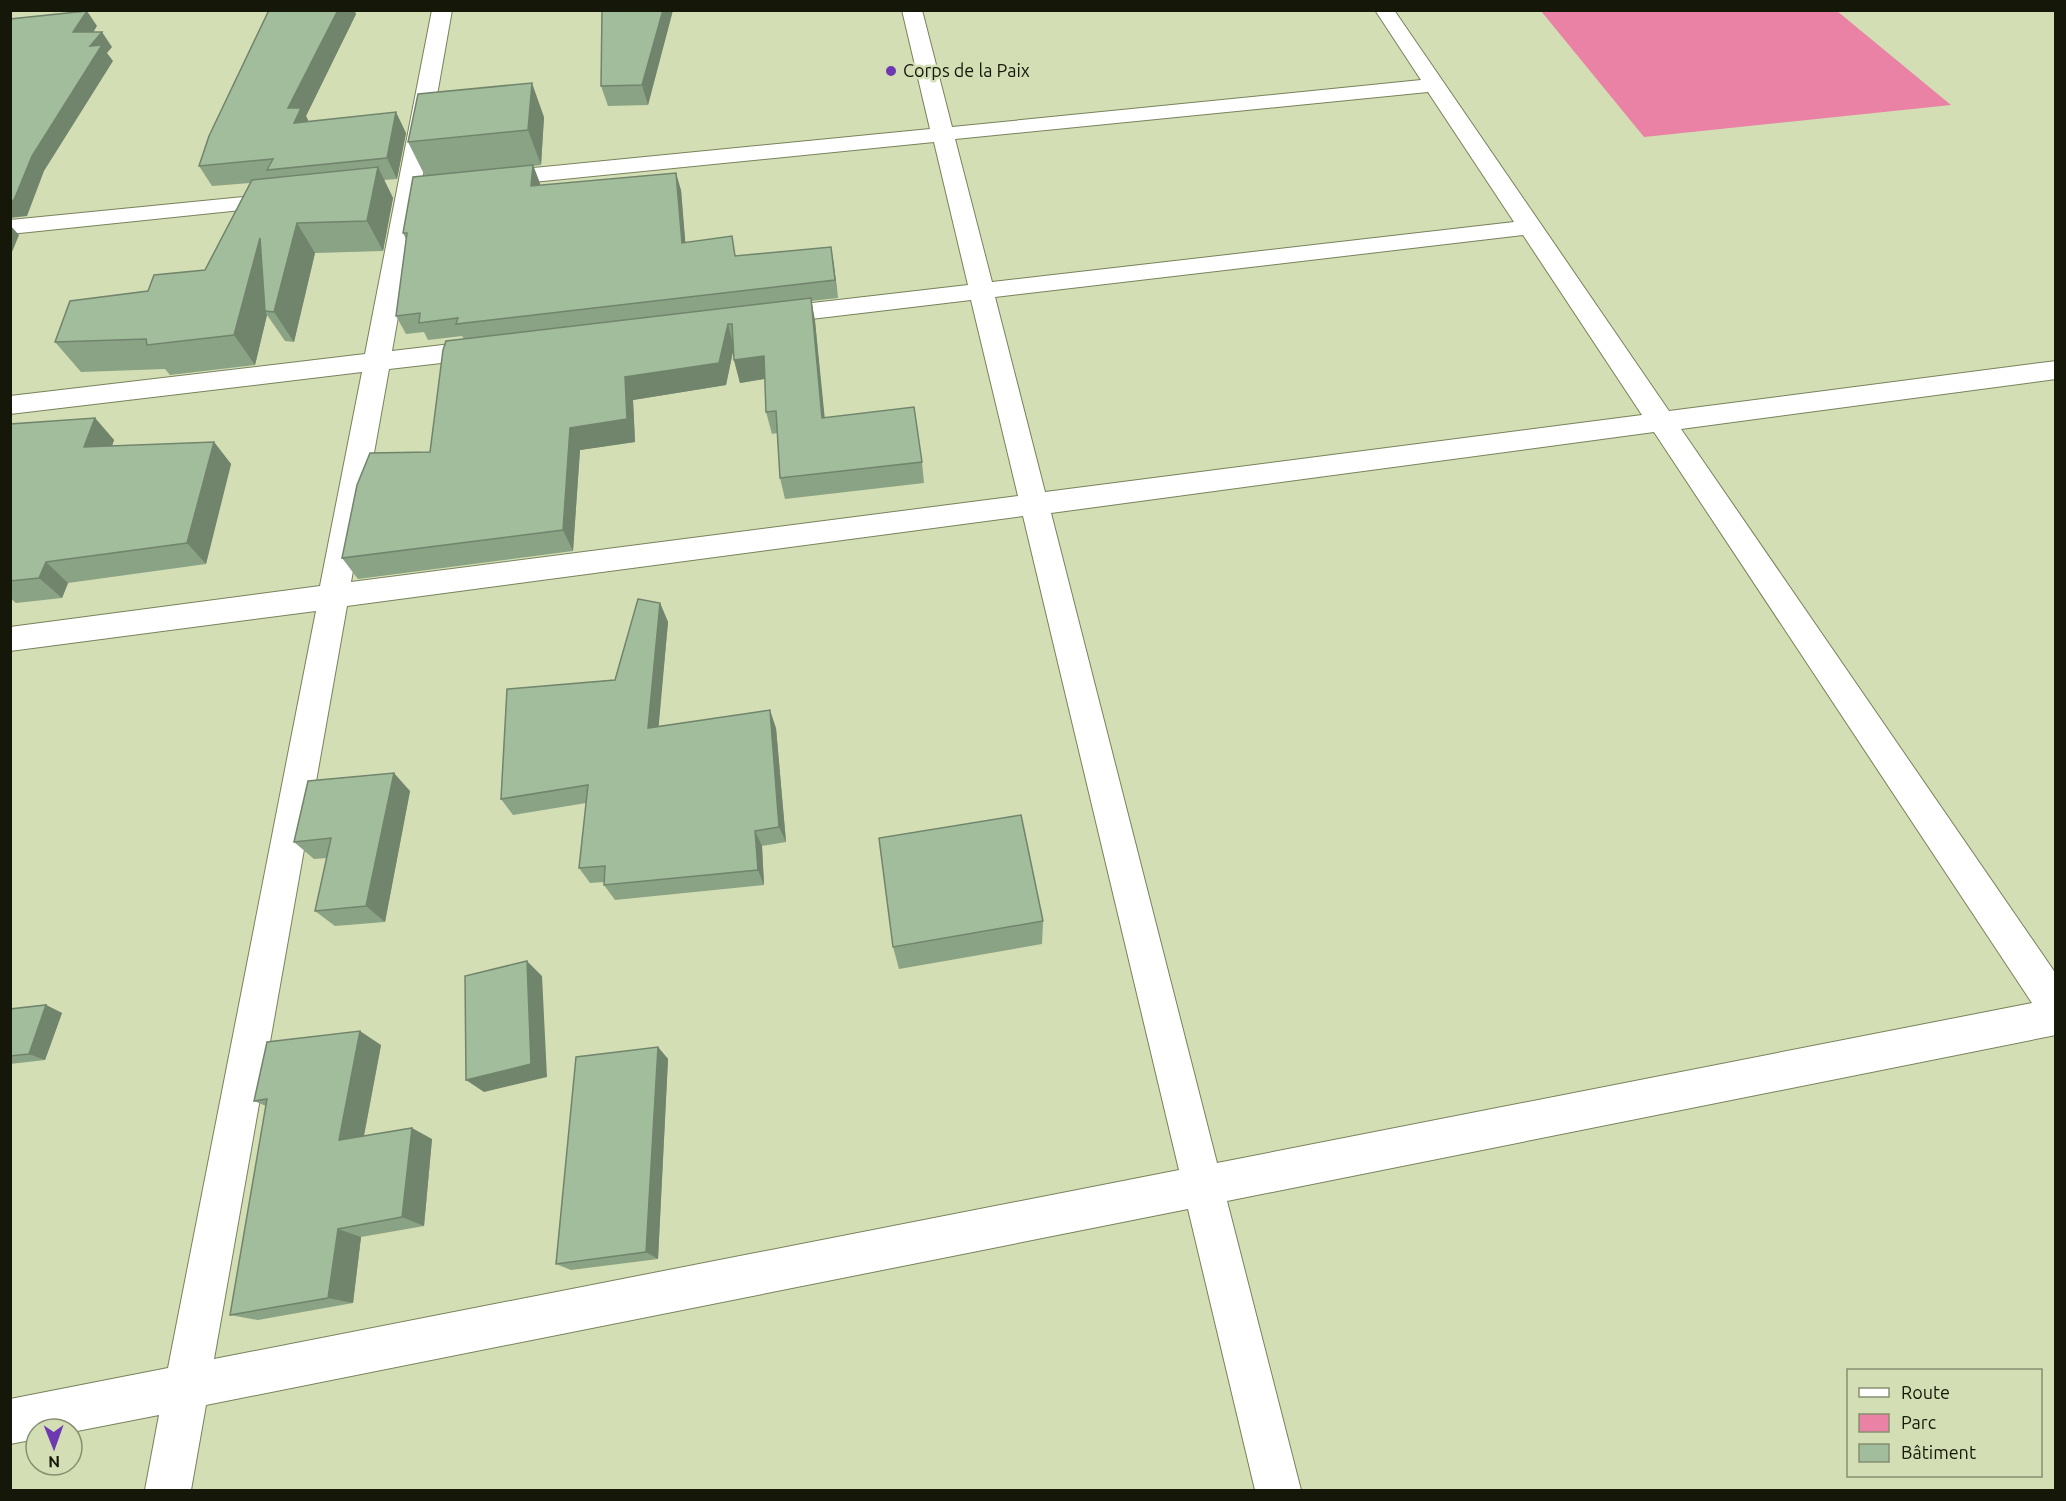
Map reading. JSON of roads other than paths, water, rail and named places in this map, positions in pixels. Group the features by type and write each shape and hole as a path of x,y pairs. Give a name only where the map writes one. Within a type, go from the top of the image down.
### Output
{"street":[{"path":"168,1491 442,10"},
{"path":"912,10 1278,1491"},
{"path":"1384,10 2055,1007"},
{"path":"468,182 1434,85"},
{"path":"10,227 304,198"},
{"path":"744,319 1530,227"},
{"path":"10,405 507,347"},
{"path":"10,639 2055,370"},
{"path":"10,1422 2055,1017"}],"place":[{"name":"Corps de la Paix","path":"891,71"}]}
